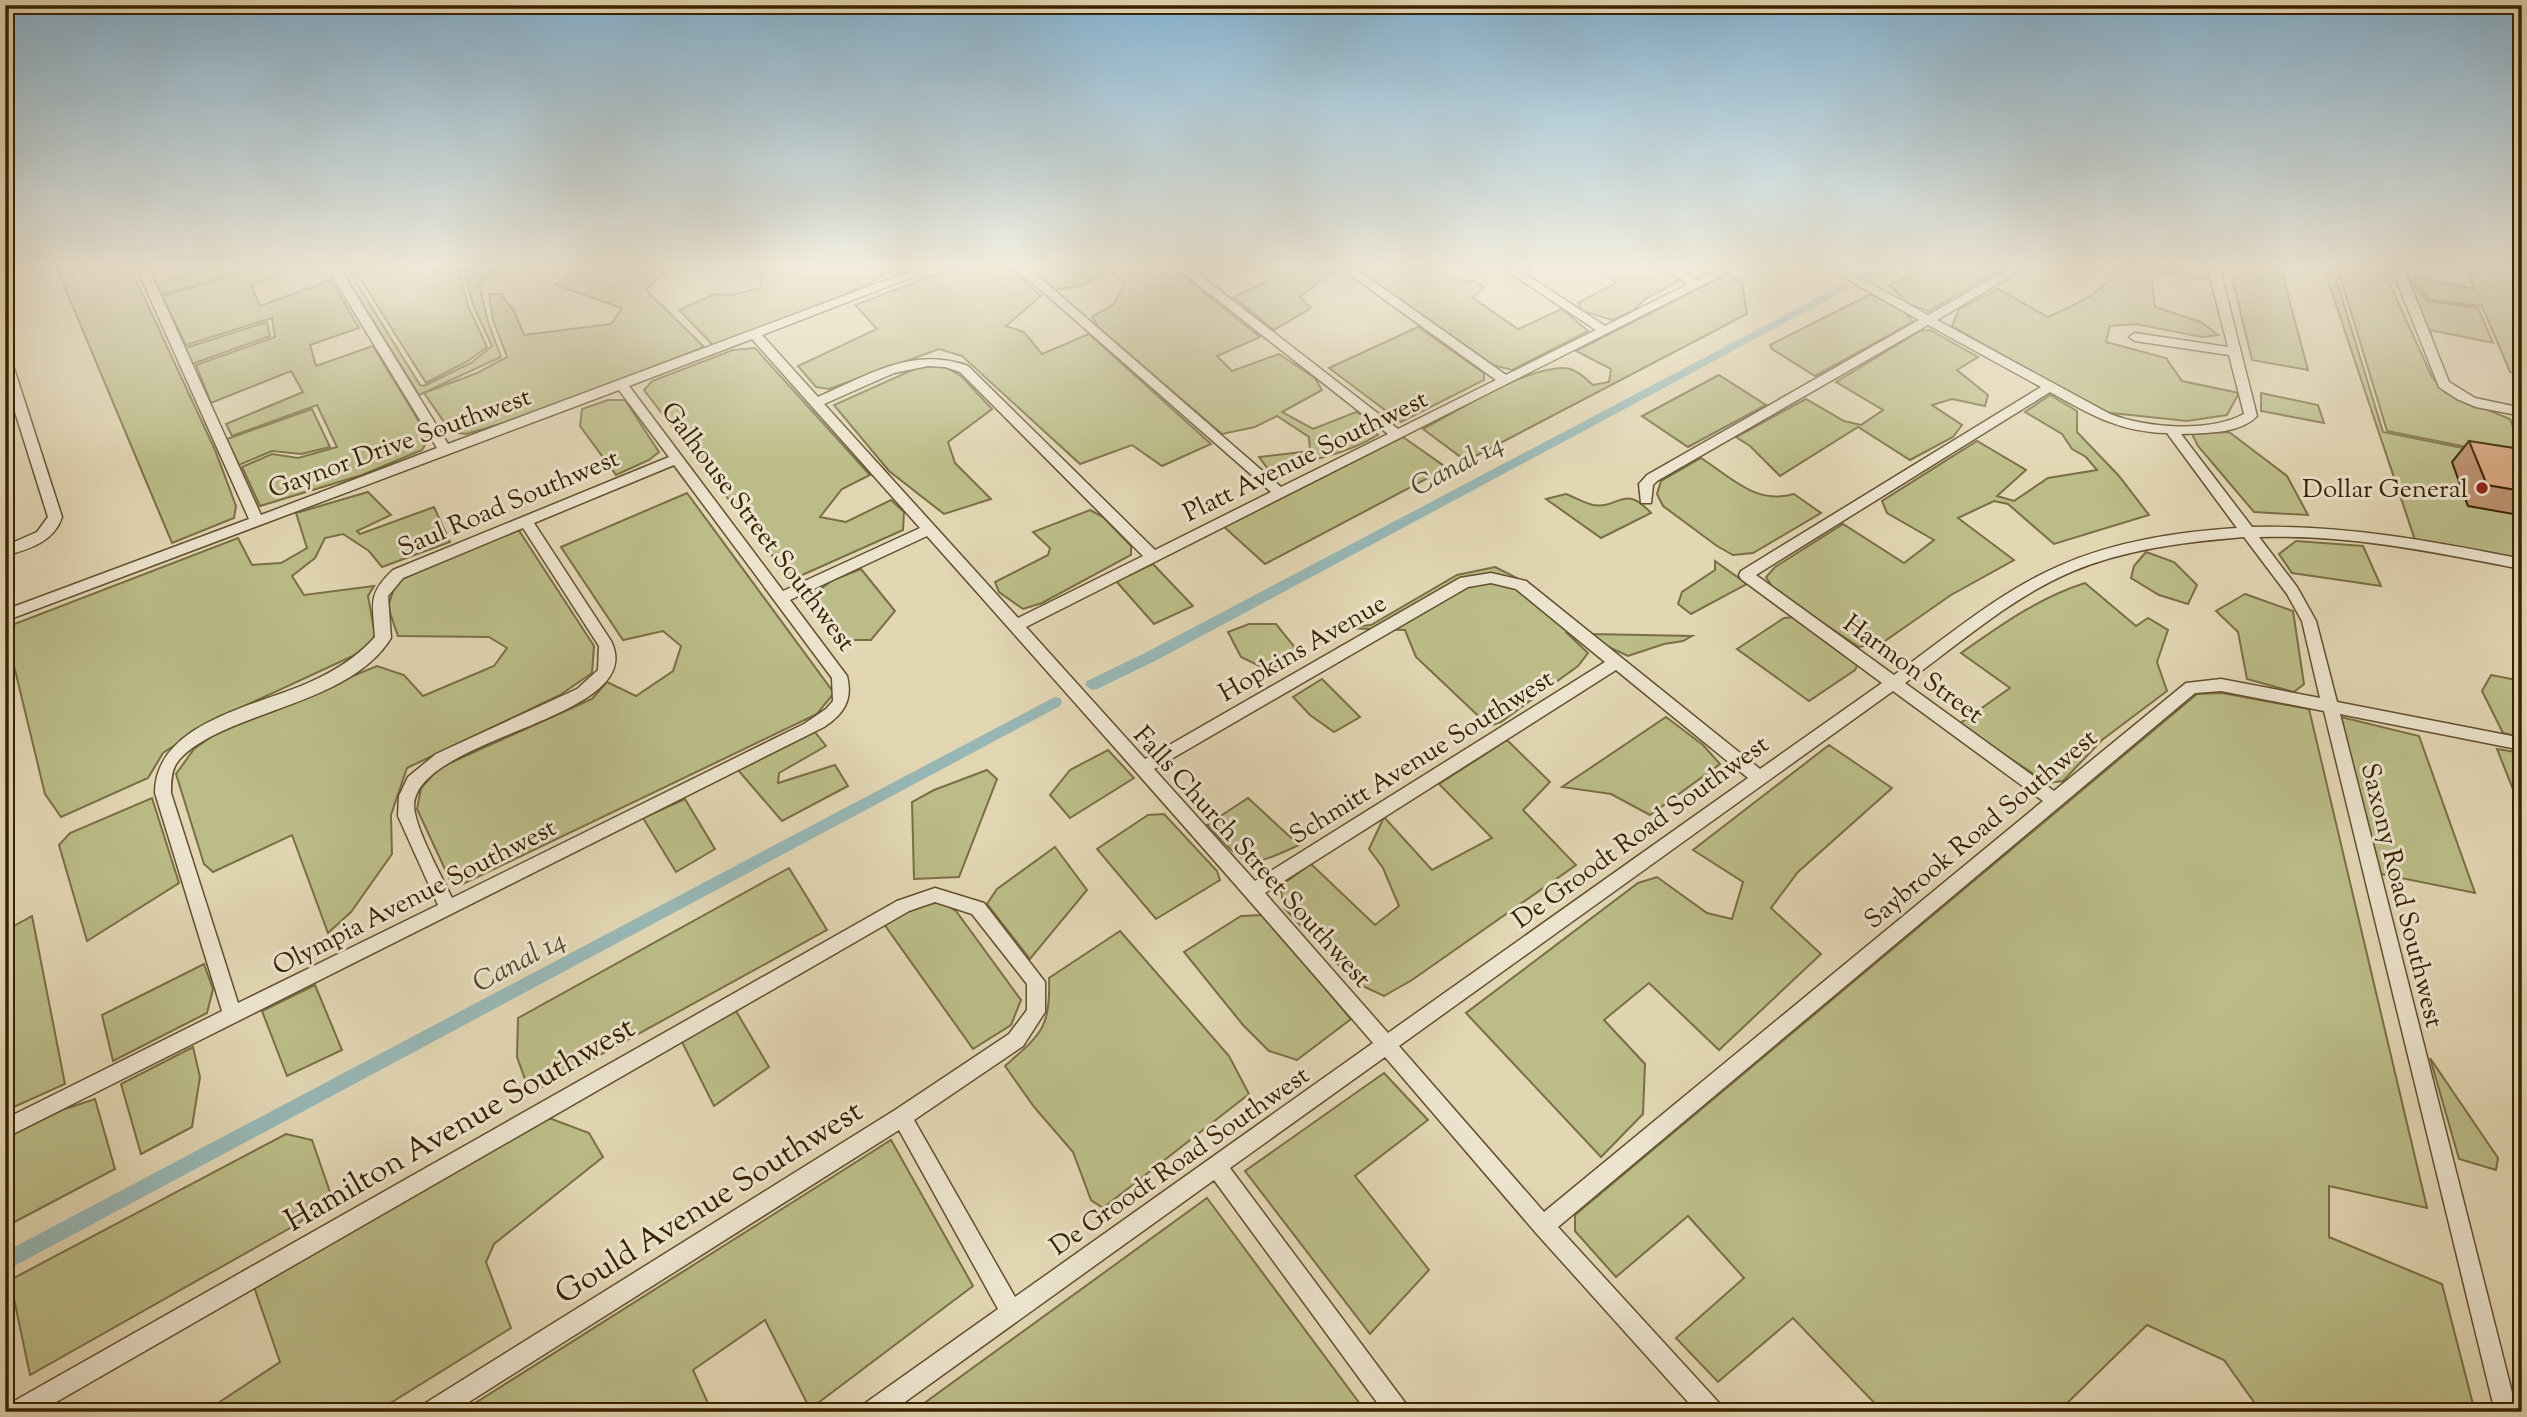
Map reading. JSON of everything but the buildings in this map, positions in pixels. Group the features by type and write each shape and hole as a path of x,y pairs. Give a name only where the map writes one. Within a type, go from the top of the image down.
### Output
{"street":[{"path":"173,335 256,520"},
{"path":"374,335 444,449"},
{"name":"Gaynor Drive Southwest","path":"5,616 444,449 755,335"},
{"name":"Falls Church Street Southwest","path":"755,335 1253,891 1543,1226 1713,1412"},
{"path":"1099,335 1280,493"},
{"path":"1269,335 1398,435"},
{"path":"1442,335 1505,380"},
{"name":"Platt Avenue Southwest","path":"1014,626 1597,335"},
{"path":"1646,500 1646,484 1652,478 1902,335"},
{"path":"1956,335 2105,417 2130,426 2171,429 2235,424 2251,416 2231,335"},
{"path":"2424,335 2444,384 2458,397 2481,406 2522,412"},
{"path":"2135,337 2235,352"},
{"path":"5,359 55,517 51,528 40,537 5,551"},
{"path":"816,403 909,364 938,360 953,363 964,369 1153,557"},
{"name":"Galhouse Street Southwest","path":"622,385 783,597 839,676 844,689 841,702"},
{"name":"Harmon Street","path":"2050,387 1746,575 2054,800"},
{"name":"Saxony Road Southwest","path":"2171,429 2292,591 2309,621 2506,1412"},
{"name":"Saul Road Southwest","path":"233,1016 163,793 163,776 172,758 190,741 216,726 334,677 371,654 383,638 378,599 383,586 398,574 678,458"},
{"path":"448,908 406,816 405,800 411,784 423,771 442,759 591,688 605,674 610,659 606,645 526,521"},
{"path":"783,597 929,529"},
{"name":"De Groodt Road Southwest","path":"872,1412 2015,596 2067,568 2125,549 2196,536 2248,532 2352,534 2522,564"},
{"name":"Hopkins Avenue","path":"1141,769 1465,582 1491,578 1521,586 1615,663"},
{"path":"1615,663 1759,778"},
{"name":"Schmitt Avenue Southwest","path":"1253,891 1615,663"},
{"name":"Saybrook Road Southwest","path":"1543,1226 2191,687 2221,685 2522,744"},
{"name":"Olympia Avenue Southwest","path":"5,1129 810,728 829,717 841,702"},
{"name":"Gould Avenue Southwest","path":"432,1412 902,1117 1016,1040 1036,1012 1036,982 978,908 935,895"},
{"name":"Hamilton Avenue Southwest","path":"17,1412 903,906 935,895"},
{"path":"902,1117 1011,1311"},
{"path":"1215,1165 1398,1412"}],"green space":[{"path":"85,335 162,335 215,450 236,506 234,518 172,543"},
{"path":"181,335 217,335 186,345"},
{"path":"226,335 270,336 192,364 185,348"},
{"path":"338,335 310,345 316,366 373,346 429,438 422,450 362,475 260,506 242,467 272,454 298,458 337,447 317,405 232,436 226,424 303,392 291,371 211,403 196,365 275,337"},
{"path":"382,335 389,335 420,385 424,386 471,363 492,346 487,335 493,335 501,357 419,395"},
{"path":"396,335 481,335 487,347 468,361 426,383"},
{"path":"499,335 692,335 704,347 520,418 466,434 451,432 424,393 477,373 507,357"},
{"path":"703,335 743,335 714,346"},
{"path":"864,335 1027,335 1042,354 1090,335 1211,444 1162,466 1132,445 1080,464 962,356 939,349 829,389 816,387 798,366"},
{"path":"1107,335 1258,335 1260,337 1217,356 1232,371 1279,354 1315,378 1322,390 1282,412 1313,429 1356,412 1366,417 1378,435 1339,453 1268,469 1259,457 1310,451 1309,437 1277,416 1255,427 1222,434"},
{"path":"1400,335 1430,335 1484,373 1484,380 1401,422 1329,368"},
{"path":"1451,335 1580,335 1512,370 1493,365"},
{"path":"1607,335 1707,335 1466,461 1423,429 1508,383 1544,371 1566,368 1579,373 1593,385 1609,382 1611,369 1576,351"},
{"path":"1790,335 1889,335 1815,376 1772,349 1770,345"},
{"path":"1913,335 1939,335 1978,357 1957,370 1988,395 1985,406 1952,399 1932,405 1962,425 1953,437 1910,460 1858,427 1780,476 1750,446 1736,437 1806,399 1844,421 1861,425 1883,410 1836,382"},
{"path":"1968,335 2108,335 2106,342 2166,358 2182,381 2239,393 2227,415 2187,421 2102,412"},
{"path":"2246,335 2299,335 2308,370 2252,360"},
{"path":"2346,335 2353,335 2383,432 2517,459 2522,465 2522,560 2415,540"},
{"path":"2358,335 2413,335 2432,377 2446,393 2510,419 2522,448 2522,458 2387,431"},
{"path":"2455,335 2490,335 2493,343"},
{"path":"2494,335 2522,335 2522,374 2510,372"},
{"path":"755,348 870,475 842,489 820,517 846,522 891,500 904,512 903,530 791,580 644,390 652,381 733,350"},
{"path":"943,365 962,377 992,409 948,442 955,463 991,499 944,514 889,471 834,405 919,367"},
{"path":"1719,375 1766,405 1688,447 1642,416"},
{"path":"2261,393 2318,405 2324,423 2261,411"},
{"path":"2050,395 2077,411 2077,432 2119,476 2149,515 2054,544 2008,504 1994,501 1958,518 2014,560 1951,595 1882,643 1859,647 1774,590 1766,577 1775,567 1843,524 1904,563 1934,540 1887,513 1882,501 1977,441 2026,470 1997,496 2014,501 2048,478 2097,470 2086,457 2072,449 2062,434 2025,412"},
{"path":"608,400 625,400 659,452 649,460 616,475 580,426 582,409"},
{"path":"312,409 330,447 301,454 272,451 239,465 227,439"},
{"path":"2229,432 2287,476 2308,515 2254,512 2198,446 2192,434"},
{"path":"1403,437 1447,468 1265,564 1222,525"},
{"path":"1701,458 1745,488 1768,496 1794,494 1821,513 1753,553 1733,555 1663,506 1657,494 1661,481"},
{"path":"368,492 391,515 357,531 360,534 434,507 450,542 382,567 369,551 343,534 325,538 315,558 292,576 304,595 374,586 368,596 375,635 368,649 214,720 163,753 148,778 61,817 45,794 8,641 12,625 238,538 252,565 281,563 307,548 296,513"},
{"path":"687,493 834,693 817,714 463,884 450,880 417,809 421,788 439,768 592,699 607,682 636,696 673,671 681,646 663,631 623,640 561,547"},
{"path":"1566,494 1593,505 1610,504 1628,498 1642,504 1651,513 1601,538 1546,499"},
{"path":"1090,510 1103,517 1131,546 1131,555 1042,603 1023,609 999,592 995,582 1048,555 1050,548 1033,532"},
{"path":"518,529 594,646 592,673 560,695 407,768 391,815 392,854 351,912 328,933 292,835 213,872 204,864 176,774 194,749 221,730 377,666 404,675 423,696 494,666 507,648 489,637 398,636 388,607 395,585 412,570"},
{"path":"2296,541 2363,546 2381,586 2292,573 2279,554"},
{"path":"2146,552 2174,562 2197,585 2188,604 2159,595 2131,578 2134,566"},
{"path":"1715,561 1747,584 1691,614 1678,604 1682,592 1715,570"},
{"path":"1153,564 1193,606 1154,624 1116,581"},
{"path":"1495,567 1531,585 1590,634 1567,633 1588,653 1578,666 1501,722 1489,726 1416,657 1405,630 1341,628 1371,625 1457,575"},
{"path":"861,569 895,611 871,640 836,640 808,598 833,580"},
{"path":"2085,583 2136,626 2148,618 2168,630 2157,662 2167,691 2102,740 2063,781 2047,783 1959,724 2010,688 1961,653 2036,604"},
{"path":"2245,594 2293,611 2304,684 2294,692 2247,679 2238,632 2216,611"},
{"path":"1796,617 1858,664 1855,670 1809,701 1737,649 1784,618"},
{"path":"1249,624 1276,624 1297,650 1270,671 1241,657 1228,632"},
{"path":"1590,634 1692,636 1628,656 1602,644"},
{"path":"2491,675 2522,681 2522,737 2503,733 2482,691"},
{"path":"1322,679 1360,717 1334,732 1310,715 1293,697"},
{"path":"2222,693 2309,709 2427,1208 2329,1186 2329,1237 2442,1284 2475,1412 2261,1412 2224,1360 2147,1325 2058,1412 1883,1412 1793,1318 1718,1382 1676,1338 1744,1278 1688,1216 1616,1277 1575,1231 1575,1215 2197,694"},
{"path":"1666,717 1703,745 1720,764 1650,815 1611,794 1562,787"},
{"path":"2341,717 2419,736 2475,893 2381,874"},
{"path":"815,732 826,746 779,773 778,783 835,765 848,786 782,821 738,770"},
{"path":"1507,740 1550,782 1523,810 1576,865 1412,980 1384,996 1356,983 1284,908 1280,886 1311,864 1375,925 1399,906 1383,868 1369,849 1384,817 1432,870 1492,838 1439,784"},
{"path":"1829,745 1892,788 1798,872 1771,908 1821,954 1719,1050 1649,983 1604,1020 1645,1064 1643,1114 1601,1157 1466,1013 1638,883 1657,877 1707,913 1732,919 1743,882 1693,850"},
{"path":"2497,749 2522,753 2522,812"},
{"path":"1108,750 1134,778 1070,818 1050,795 1070,770"},
{"path":"987,770 997,779 959,877 914,879 912,802 934,790"},
{"path":"152,798 179,883 87,941 59,845 70,833"},
{"path":"1248,798 1299,845 1257,861 1248,860 1239,856 1207,825"},
{"path":"685,799 715,849 676,872 643,818"},
{"path":"1164,814 1217,871 1220,880 1156,919 1097,849 1148,815"},
{"path":"1055,847 1087,890 1030,959 987,904 997,889"},
{"path":"789,868 827,930 540,1088 525,1079 517,1057 518,1018"},
{"path":"941,902 956,911 1021,1000 1011,1025 973,1049 884,924 916,906"},
{"path":"1263,915 1351,1019 1297,1060 1269,1051 1243,1025 1184,952 1241,916"},
{"path":"32,916 65,1084 5,1111 5,931"},
{"path":"1120,931 1229,1056 1249,1094 1103,1208 1091,1200 1073,1152 1034,1107 1005,1066 1041,1029 1048,1008 1049,978"},
{"path":"204,964 213,989 207,1013 113,1061 102,1015"},
{"path":"315,985 342,1050 287,1076 262,1011"},
{"path":"736,1011 769,1067 714,1106 681,1040"},
{"path":"193,1047 200,1077 192,1127 141,1154 121,1084"},
{"path":"2430,1058 2498,1158 2496,1170 2459,1159"},
{"path":"1384,1073 1428,1120 1355,1176 1429,1270 1370,1334 1245,1171"},
{"path":"95,1099 115,1169 5,1227 5,1138 62,1110"},
{"path":"549,1118 589,1133 603,1157 494,1244 486,1262 511,1328 376,1412 209,1412 209,1409 280,1362 253,1284"},
{"path":"286,1134 312,1140 331,1195 299,1223 30,1375 10,1280"},
{"path":"891,1140 973,1286 810,1409 765,1320 693,1370 712,1412 640,1412 638,1409 634,1412 461,1412"},
{"path":"1207,1198 1366,1412 912,1412"}],"waterway":[{"name":"Canal 14","path":"1092,685 1150,657 1754,335"},
{"name":"Canal 14","path":"5,1262 1055,702"}],"place":[{"name":"Dollar General","path":"2482,488"}]}
